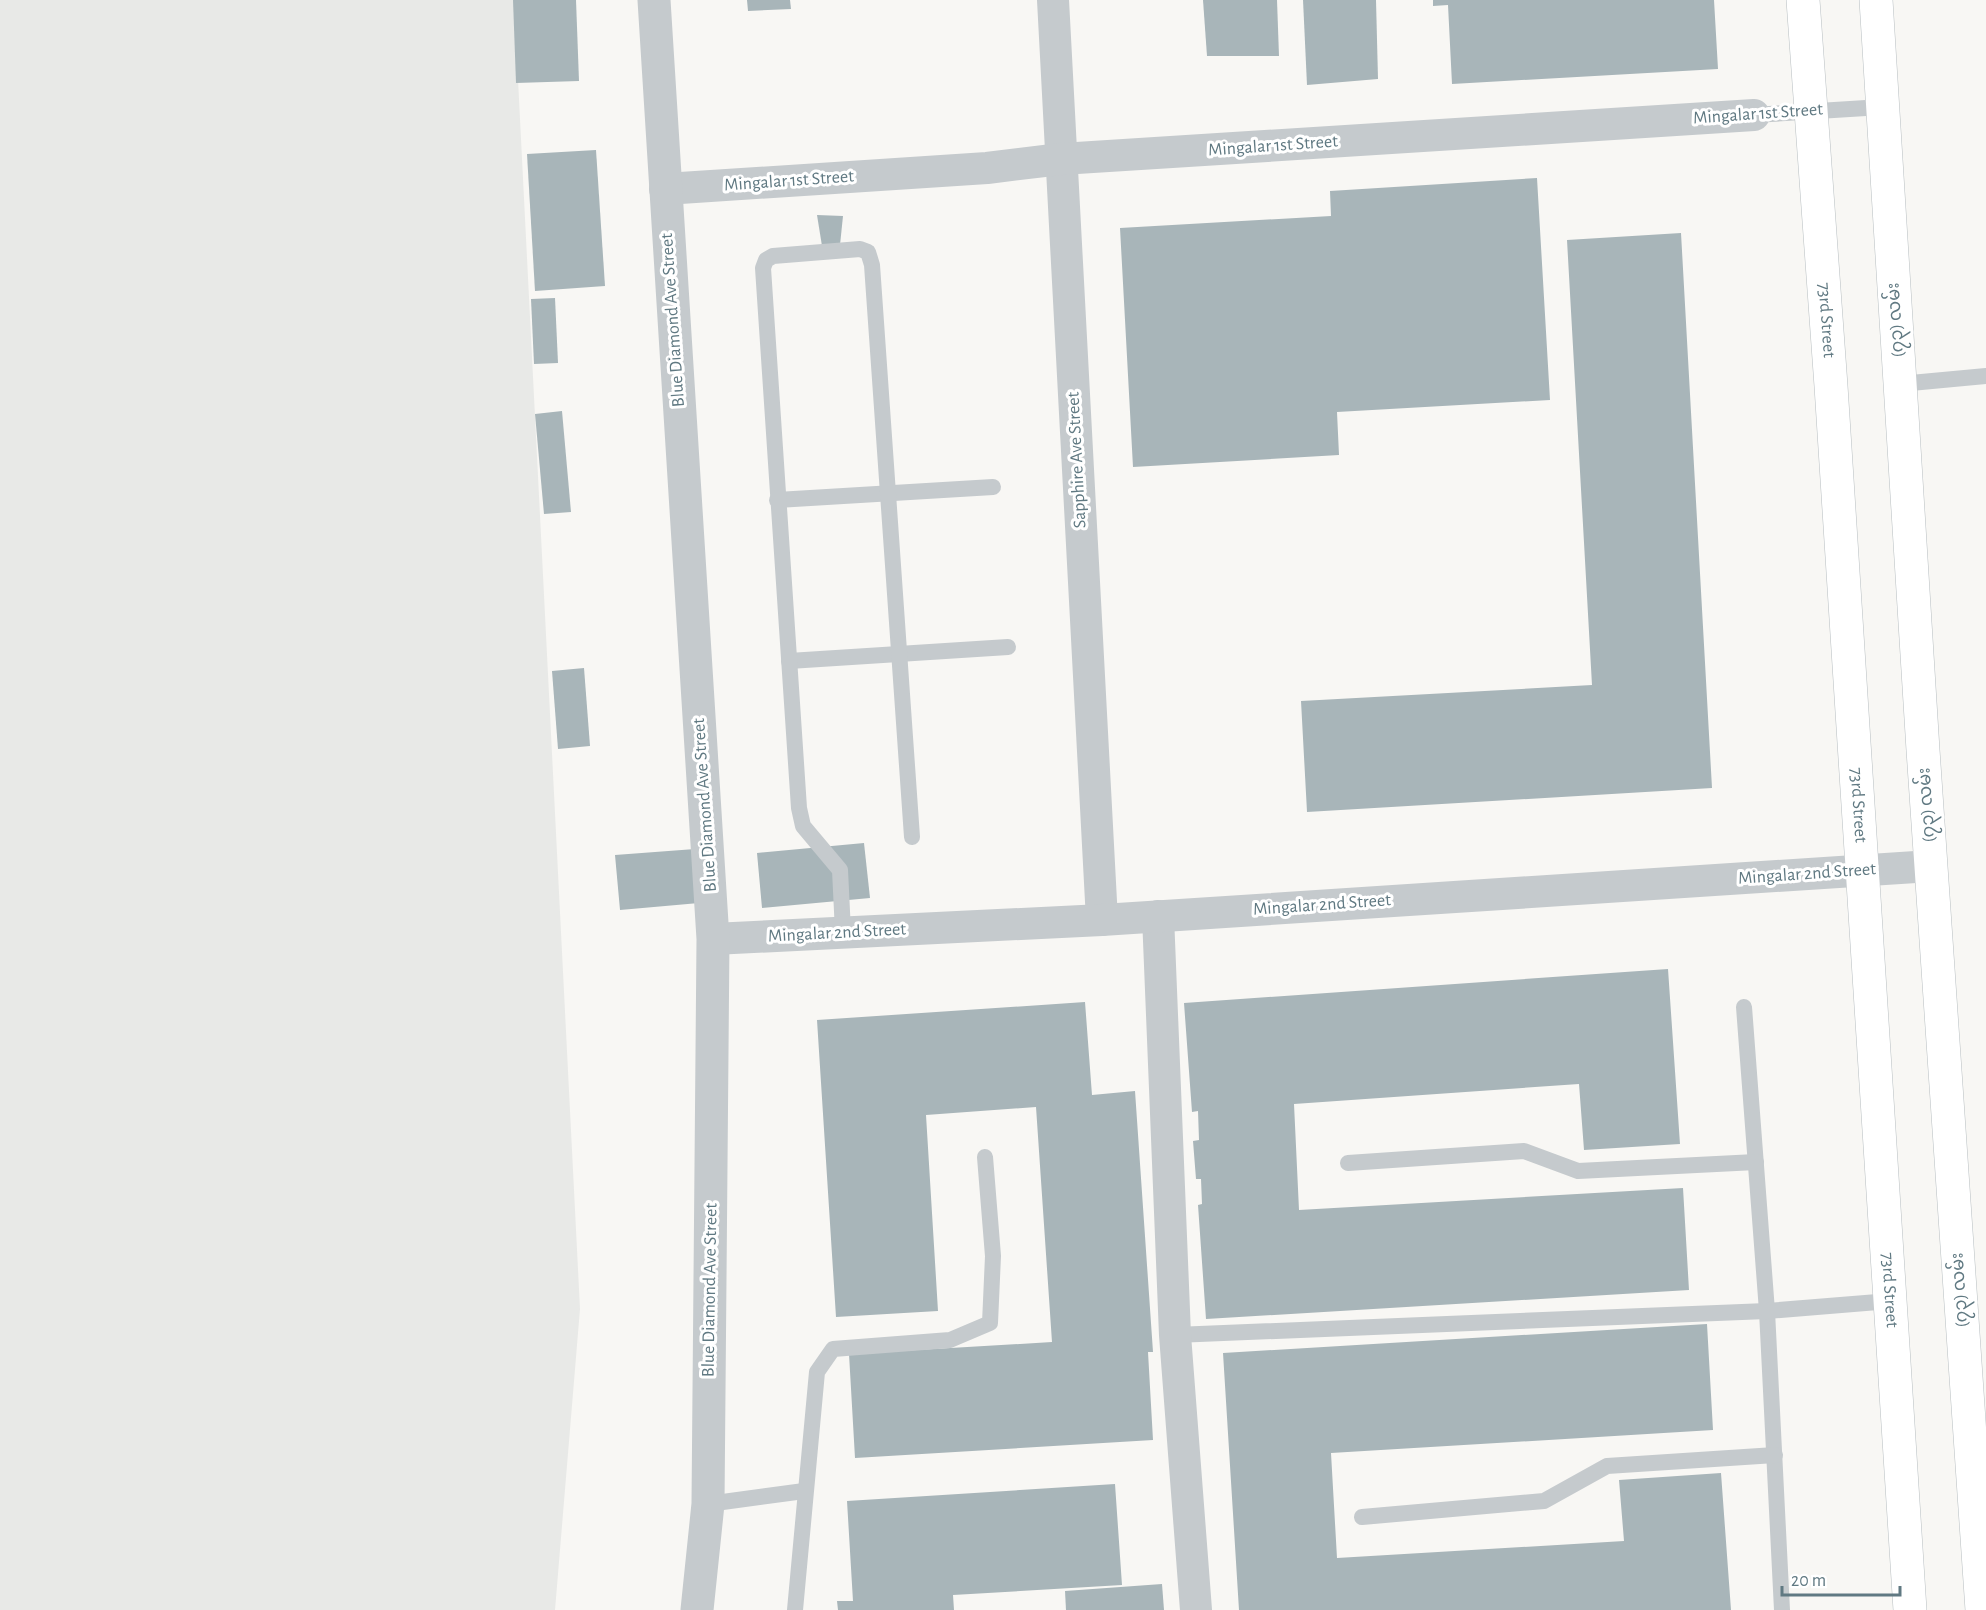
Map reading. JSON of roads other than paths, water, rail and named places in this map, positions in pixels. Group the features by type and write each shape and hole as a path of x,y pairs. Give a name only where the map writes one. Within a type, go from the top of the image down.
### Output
{"main road":[{"name":"73rd Street","path":"1803,0 1831,386 1910,1610"},
{"name":"(၇၃) လမ်း","path":"1876,0 1931,866 1982,1610"}],"street":[{"name":"Blue Diamond Ave Street","path":"654,0 713,939 708,1504 697,1610"},
{"name":"Sapphire Ave Street","path":"1053,0 1102,920"},
{"name":"Mingalar 1st Street","path":"665,189 987,168 1061,159 1754,115"},
{"name":"Mingalar 2nd Street","path":"713,939 1102,920 1931,866"},
{"path":"1158,916 1174,1335 1196,1610"}],"lane":[{"name":"Mingalar 1st Street","path":"1754,115 1882,107"},
{"path":"843,932 840,870 803,826 799,808 777,500 764,263 773,256 860,249 868,252 872,265 912,837"},
{"path":"1900,384 1986,376"},
{"path":"777,500 993,487"},
{"path":"789,661 1008,647"},
{"path":"1744,1006 1767,1311 1782,1610"},
{"path":"1348,1163 1524,1151 1578,1172 1756,1162"},
{"path":"795,1610 804,1491 817,1372 833,1348 950,1340 990,1323 993,1256 985,1157"},
{"path":"1174,1335 1767,1311 1890,1301"},
{"path":"1362,1517 1544,1501 1607,1466 1775,1455"},
{"path":"708,1504 804,1491"}]}
